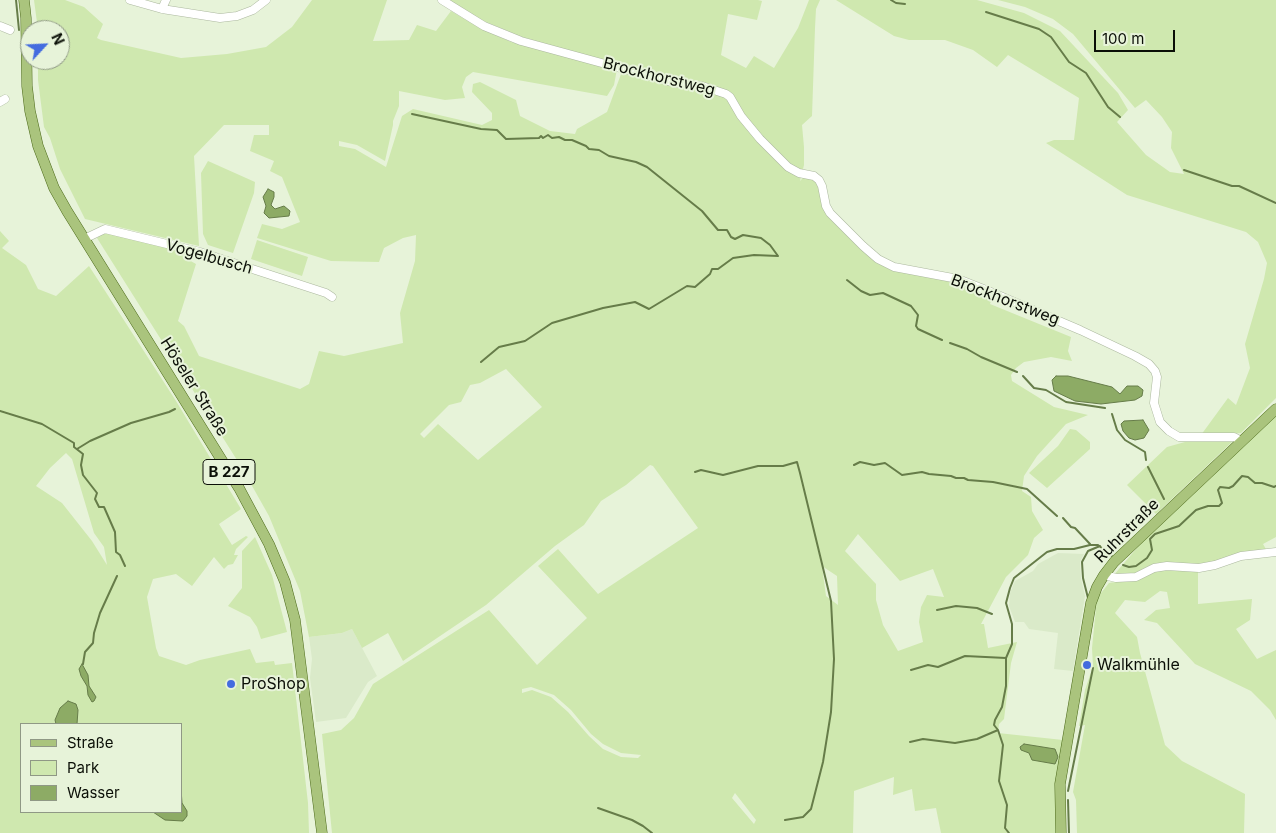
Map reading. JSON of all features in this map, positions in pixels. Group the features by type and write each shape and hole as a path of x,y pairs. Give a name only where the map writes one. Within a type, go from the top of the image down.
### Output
{"main road":[{"name":"B 227","path":"24,0 27,86 35,134 54,188 84,239"},
{"name":"Höseler Straße","path":"84,239 253,512 270,544 285,582 296,629 322,833"},
{"name":"Ruhrstraße","path":"1061,833 1060,784 1091,603 1095,591 1114,562 1276,409"}],"street":[{"path":"130,0 162,9 220,18 237,16 253,10 266,0"},
{"path":"162,9 166,0"},
{"name":"Brockhorstweg","path":"442,0 484,26 522,41 675,83 702,86 726,94 760,139 788,167 799,173 814,176 819,180 826,206 830,213 862,246 878,258 894,267 958,280 986,290 1136,356 1149,364 1158,377 1154,403 1160,422 1169,430 1179,437 1234,436 1241,441"},
{"path":"0,26 10,30"},
{"name":"Vogelbusch","path":"84,239 104,229 200,252 326,293 332,297"},
{"path":"1104,575 1116,578 1136,577 1154,568 1168,566 1199,568 1215,565 1241,556 1276,552"}],"shaded area":[{"name":"Walkmühle","path":"1058,553 1084,554 1080,562 1085,596 1073,671 1054,669 1058,633 1029,629 1024,622 1015,622 1009,606 1010,593 1015,581 1033,571 1038,564"},
{"path":"352,629 377,676 368,682 346,718 316,722 310,678 312,659 309,637 342,633"}],"green space":[{"path":"34,0 65,0 84,7 103,24 97,38 101,40 181,58 227,54 266,47 292,27 312,0 387,0 373,41 409,40 417,25 436,31 451,11 478,27 511,42 617,69 614,85 607,96 473,72 466,77 462,87 465,98 445,100 399,91 399,106 393,121 385,161 357,145 339,141 339,146 355,149 386,167 402,116 413,109 482,125 492,120 492,113 472,92 473,84 480,82 516,100 520,116 550,131 575,134 577,129 607,112 624,66 522,37 479,19 449,0 758,0 762,1 757,20 728,14 721,55 746,68 754,56 774,68 798,28 809,0 820,0 816,9 812,116 802,125 804,165 800,181 804,177 814,179 819,187 823,205 868,254 922,274 963,284 993,296 990,304 1071,337 1068,351 1072,361 1051,357 1024,362 1011,375 1012,381 1054,407 1088,415 1066,424 1037,456 1024,476 1022,491 1031,497 1032,511 1043,530 1034,538 1028,555 1006,577 981,624 984,624 988,648 1017,642 1011,663 1004,719 999,724 998,733 1063,740 1058,833 941,833 936,808 915,811 912,789 893,795 894,777 854,791 853,833 332,833 322,734 341,730 354,718 373,684 489,610 537,665 587,618 538,566 558,549 598,594 698,528 653,466 650,465 626,485 601,501 584,525 555,546 486,605 403,661 388,633 362,648 352,629 342,633 309,637 300,591 269,516 242,468 97,238 104,232 184,252 187,259 196,264 178,321 184,326 199,356 300,389 309,384 319,351 344,356 403,343 400,313 415,261 416,235 403,238 384,248 379,262 331,261 257,238 262,224 282,229 300,222 282,177 270,171 274,161 250,151 254,135 269,135 269,125 224,125 194,156 199,246 85,219 60,169 50,138 44,127 38,70 70,70 70,20 37,20","holes":["506,369 542,407 478,460 438,424 424,438 420,434 449,405 461,402 470,385 480,383","858,534 900,581 933,569 944,597 927,595 921,607 919,622 923,642 898,651 883,625 876,600 876,584 845,551","822,566 837,576 838,605 826,596","531,687 554,695 603,744 621,753 641,755 638,758 621,757 603,749 551,697 532,690 522,693 522,689","735,793 756,820 754,824 732,798"]},
{"path":"836,0 977,0 1024,13 1060,31 1118,93 1128,110 1117,122 1146,155 1170,172 1184,174 1171,148 1172,132 1162,117 1146,100 1135,108 1073,34 1053,19 1025,7 998,0 1276,0 1276,398 1241,433 1201,435 1228,398 1236,405 1250,368 1245,344 1267,263 1258,242 1246,232 1127,195 1046,143 1054,140 1074,140 1079,98 1008,55 997,67 973,50 945,40 909,40 894,36"},
{"path":"208,161 255,182 254,193 233,253 208,245 203,234 201,173"},
{"path":"0,231 9,241 2,248 26,265 38,289 56,296 89,266 176,401 241,509 219,524 232,545 246,536 248,537 236,549 234,555 238,555 233,564 228,565 224,569 214,557 192,586 176,574 153,579 147,597 156,648 159,656 186,665 250,649 256,663 274,661 275,665 292,663 308,803 309,833 0,833","holes":["66,453 72,459 94,533 104,547 107,565 92,541 62,503 36,486 50,468"]},
{"path":"257,240 308,257 302,276 251,259"},
{"path":"1276,415 1276,537 1263,544 1267,551 1200,565 1164,563 1135,575 1113,576 1148,535"},
{"path":"1070,429 1076,430 1090,442 1090,449 1047,488 1029,473 1058,446"},
{"path":"1185,442 1232,442 1156,514 1127,485 1167,447"},
{"path":"255,537 272,575 287,632 261,639 257,627 250,617 228,606 242,588 242,551"},
{"path":"1166,569 1198,570 1198,604 1252,599 1250,620 1236,629 1257,659 1276,650 1276,720 1270,710 1251,691 1195,664 1157,623 1144,620 1156,610 1170,608 1167,592 1160,591 1145,602 1125,600 1115,613 1137,637 1165,745 1182,761 1245,794 1244,833 1077,833 1076,800 1073,792 1085,725 1079,726 1085,690 1093,666 1092,648 1097,598 1109,583 1135,581 1154,572"}],"water":[{"path":"268,189 274,192 271,205 275,209 284,206 290,211 289,216 269,218 264,213 266,206 263,197"},
{"path":"1056,376 1068,376 1112,387 1120,394 1127,386 1138,386 1143,390 1142,396 1135,400 1101,404 1075,401 1054,391 1052,380"},
{"path":"1143,420 1149,430 1144,438 1135,440 1129,438 1123,431 1121,424 1124,421"},
{"path":"82,664 88,675 89,686 96,697 92,702 79,669"},
{"path":"68,701 76,704 78,710 77,723 56,723 55,720 60,708"},
{"path":"1024,744 1055,749 1058,757 1055,764 1032,760 1029,753 1021,750 1020,747"},
{"path":"182,803 187,811 187,816 183,821 165,820 154,813 182,813"}],"waterway":[{"path":"16,0 19,30"},
{"path":"891,0 896,3 905,4"},
{"path":"986,12 1039,29 1051,37 1069,62 1086,73 1108,107 1120,117"},
{"path":"412,114 481,129 497,130 506,139 539,138 541,136 543,138 548,135 552,138 559,137 565,140 572,140 589,149 599,150 609,156 636,162 647,167 702,211 718,230 727,230 731,237 735,239 743,235 761,238 770,245 778,256"},
{"path":"1184,170 1232,186 1239,186 1276,203"},
{"path":"481,362 499,347 525,341 552,323 603,308 635,302 649,309 687,286 695,287 710,274 712,269 718,269 733,258 754,255 778,256"},
{"path":"847,280 861,291 870,295 883,293 911,306 918,315 916,326 918,329 942,340"},
{"path":"950,343 1017,372"},
{"path":"1023,376 1034,388 1046,390 1066,402 1105,408"},
{"path":"77,449 90,441 131,423 175,409"},
{"path":"0,411 42,424 74,443 74,447 83,454 81,465 83,475 97,493 95,499 99,507 104,507 115,532 116,552 120,555 125,566"},
{"path":"1112,414 1117,430 1125,440 1145,452 1146,460"},
{"path":"695,472 701,470 723,475 758,466 783,466 797,462 800,473 831,601 834,659 831,712 823,762 811,809 803,817 785,820"},
{"path":"854,465 860,462 874,465 885,463 902,475 922,472 1027,489 1057,516"},
{"path":"1148,467 1164,499"},
{"path":"1123,565 1129,567 1136,566 1147,558 1152,550 1150,539 1155,534 1179,526 1196,510 1208,506 1219,506 1222,503 1218,490 1220,487 1229,488 1242,476 1248,477 1255,483 1276,486"},
{"path":"1063,518 1090,544"},
{"path":"1009,833 1005,828 1007,805 999,781 1003,745 998,730 994,725 1002,707 1006,686 1006,658 1012,644 1012,624 1006,603 1010,588 1014,578 1047,552 1057,549 1074,549 1098,545 1112,556"},
{"path":"1088,598 1083,578 1082,562 1088,551 1100,546"},
{"path":"83,664 85,652 93,643 100,613 117,576"},
{"path":"937,610 956,606 977,608 992,614"},
{"path":"911,670 928,665 938,667 965,656 1006,658"},
{"path":"1068,791 1093,668"},
{"path":"910,742 923,739 955,743 977,739 998,730"},
{"path":"1068,800 1069,833"},
{"path":"598,808 632,820 652,833"}],"place":[{"name":"Walkmühle","path":"1087,665"},
{"name":"ProShop","path":"231,684"}]}
